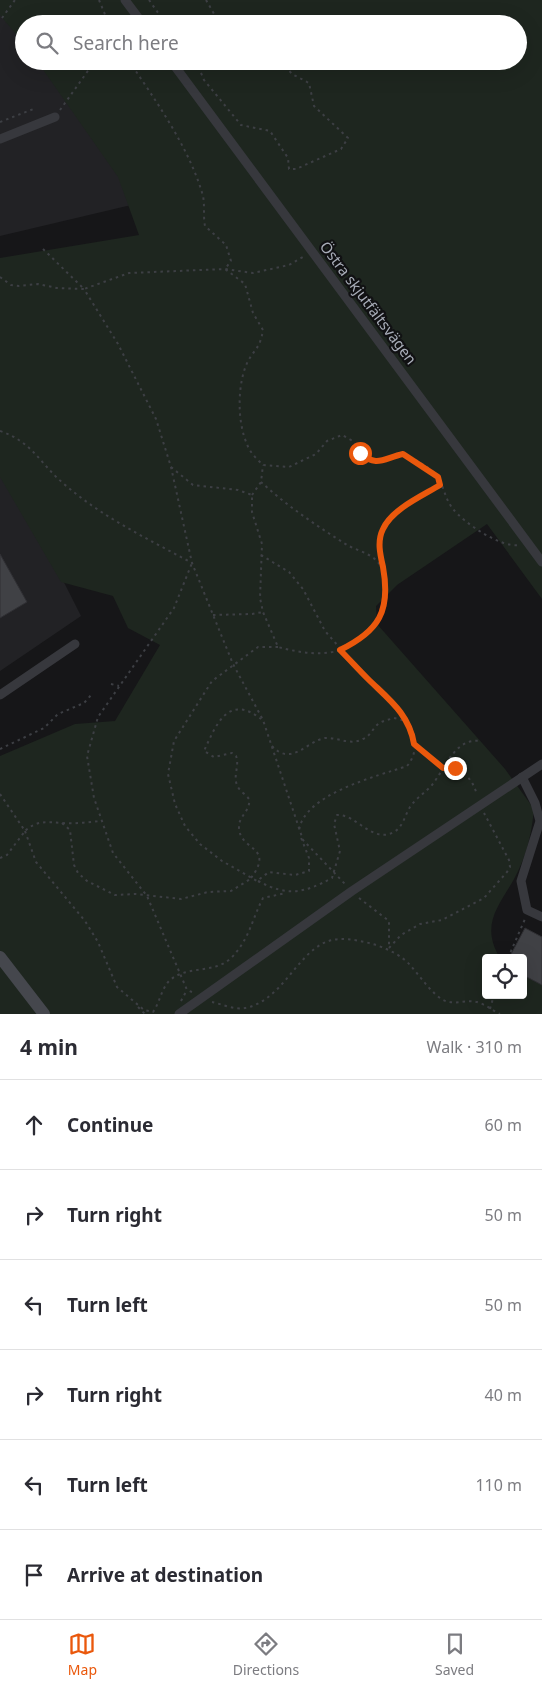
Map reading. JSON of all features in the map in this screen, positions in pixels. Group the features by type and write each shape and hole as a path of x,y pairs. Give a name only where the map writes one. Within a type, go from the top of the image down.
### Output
{"main road":[{"path":"0,957 44,1014"}],"street":[{"path":"125,0 136,15"},
{"name":"Östra skjutfältsvägen","path":"178,70 542,562"},
{"path":"0,139 55,117"},
{"path":"0,695 75,644"},
{"path":"179,1014 203,999 352,892 542,764"},
{"path":"522,777 535,803 540,821 521,881 527,910 542,917"}],"path":[{"path":"2,18 15,0"},
{"path":"95,0 99,2 105,15"},
{"path":"149,0 160,15"},
{"path":"206,0 215,15"},
{"path":"55,117 89,70"},
{"path":"135,70 171,127 198,180 205,208 205,226 226,245 229,252 231,261 225,269"},
{"path":"200,70 204,80 241,125 270,132 288,158 289,169 296,169 341,148 348,138 314,106 309,83 292,74 289,70"},
{"path":"0,122 36,108"},
{"path":"43,249 84,289 118,344 156,419 171,467 192,563 233,664 263,720 299,832 303,840 364,904 389,921 389,948"},
{"path":"0,278 11,285 38,284 57,288 84,289 129,273 225,269 253,273 289,265 313,252"},
{"path":"225,269 245,284 253,313 263,330 261,344 248,361 242,380 240,400 246,442 251,453 263,465 289,467 316,454 327,441 342,436 350,440 370,461 376,462 403,454 412,458 438,477 440,485 454,510 473,526 506,544 529,544"},
{"path":"0,431 20,439 36,453 63,484 103,513 192,563"},
{"path":"263,465 261,482 252,495 252,512 262,544 260,598 263,612 278,647"},
{"path":"171,467 193,485 238,490 252,495"},
{"path":"261,482 286,504 348,545 377,561 383,571"},
{"path":"288,893 257,881 222,861 200,844 190,832 175,804 168,774 174,741 195,704 212,680 258,647 278,647 316,654 332,653 360,640 377,624 383,609 383,571 379,546 383,528 396,514 440,485"},
{"path":"257,881 269,872 295,875 309,871 309,858 300,841 299,832 305,814 324,799 347,787 407,766 413,759 414,744 413,733 393,701 368,680 340,650 325,631 303,589 289,572 261,555"},
{"path":"192,563 174,608 98,717 87,756 94,798 113,853 147,896 187,990 203,999 244,1009 261,1002 286,982 314,949 326,941 353,940 389,948 408,963 441,1000 459,1004 476,1001 500,1014"},
{"path":"213,615 236,616 263,612"},
{"path":"111,684 119,686"},
{"path":"0,749 44,728 58,714 84,703 92,694"},
{"path":"62,824 70,830 74,865 78,874 87,881 115,895 181,899 208,892 231,890 251,878 258,869 260,858 258,852 241,836 239,829 240,821 250,805 249,799 238,788 235,779 238,762 236,756 232,753 214,757 204,751 215,725 231,712 242,710 253,713 263,720"},
{"path":"271,744 277,751 287,754 300,752 318,740 327,738 349,742 362,740 378,724 394,718 406,723"},
{"path":"133,1002 144,1010 153,1012 160,1003 163,990 170,981 181,973 219,966 229,960 246,940 263,898 307,891 332,878 340,851 334,824 337,815 345,816 375,833 385,835 394,832 400,827 409,808 432,785 449,756 467,743 474,740 481,741"},
{"path":"389,948 401,935 420,924 442,920 484,898 510,867 509,860 481,805 476,790 465,772 455,768 443,768 414,744"},
{"path":"0,794 25,830 36,862 85,921 98,942 117,986 145,1014"},
{"path":"0,858 7,855 25,830 32,824 42,822 62,824 102,821"},
{"path":"510,954 522,928 527,910"},
{"path":"490,1009 493,999"}],"shaded area":[{"path":"0,0 15,15 15,70 94,70 165,197 0,236"},
{"path":"0,0 542,0 542,599 487,524 397,585 376,606 377,624 505,769 534,809 525,855 492,922 491,933 498,954 482,954 482,999 527,999 527,977 542,985 542,1014 0,1014 0,756 75,724 115,721 160,645 128,628 113,596 61,582 0,477 0,258 139,235 118,177 43,70 527,70 527,15 15,15 15,33 0,15"},
{"path":"0,456 81,616 0,671"}],"building":[{"path":"0,554 27,602 0,618"},
{"path":"525,928 542,937 542,985 527,977 527,954 511,954"}],"route":[{"path":"360,453 370,461 376,462 403,454 412,458 438,477 440,485 396,514 383,528 379,546 385,586 383,609 377,624 360,640 340,650 368,680 393,701 413,733 414,744 443,768 455,768"}]}
